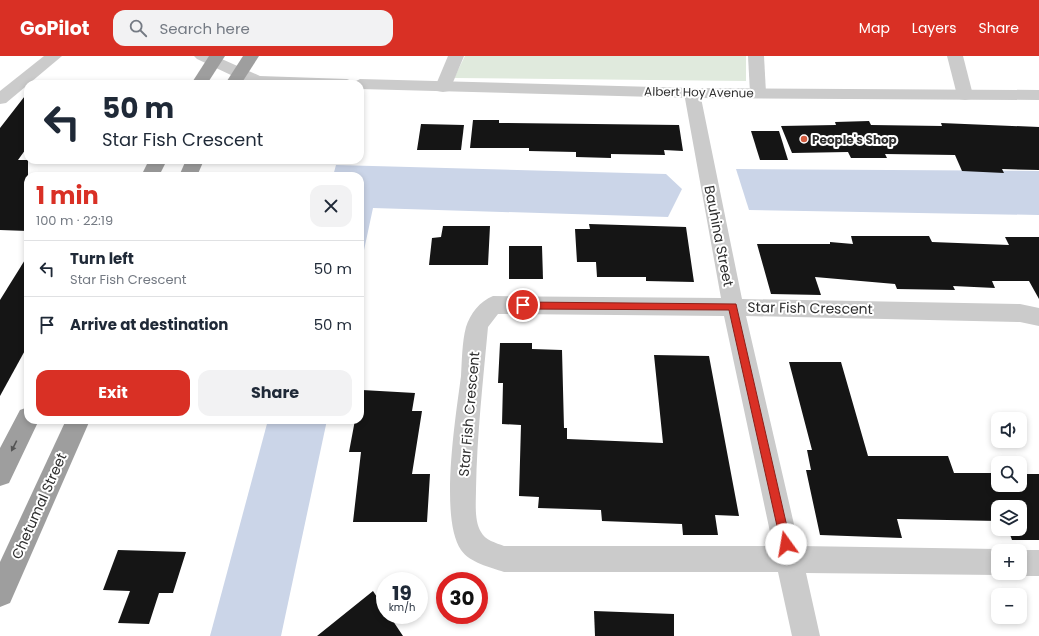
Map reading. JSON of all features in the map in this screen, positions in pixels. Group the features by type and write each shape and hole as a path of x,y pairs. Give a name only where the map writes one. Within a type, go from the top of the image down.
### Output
{"highway":[{"path":"236,78 251,56"},
{"path":"201,80 211,58"},
{"path":"0,474 25,424"},
{"name":"Chetumal Street","path":"0,593 9,555 76,424"}],"street":[{"path":"0,99 54,56"},
{"path":"443,87 456,56"},
{"path":"756,56 758,93"},
{"path":"955,56 965,95"},
{"path":"211,58 236,78 246,80"},
{"name":"Albert Hoy Avenue","path":"364,84 692,93 1039,95"},
{"name":"Bauhina Street","path":"692,93 733,307 806,636"},
{"name":"Star Fish Crescent","path":"991,562 789,559 504,559 480,550 469,539 466,524 463,484 477,327 484,314 493,305 733,307 1020,313 1039,317"},
{"path":"1027,563 1039,563"}],"shaded area":[{"path":"465,56 746,56 746,81 454,78"}],"water":[{"path":"336,165 666,174 682,189 668,217 373,208 364,250 364,172 334,172"},
{"path":"736,169 1039,171 1039,215 749,210"},
{"path":"267,424 326,424 281,636 210,636"}],"building":[{"path":"24,97 24,152 18,160 24,160 24,164 28,164 28,172 24,172 24,231 0,230 0,128"},
{"path":"473,120 499,120 499,123 679,125 683,151 664,150 665,155 611,154 611,158 576,157 576,152 529,151 529,148 470,148"},
{"path":"869,121 871,125 942,126 941,123 1039,127 1039,170 1002,169 1004,173 962,171 955,155 885,154 887,158 851,158 848,152 792,153 781,126 836,125 835,122"},
{"path":"421,124 464,125 461,150 417,150"},
{"path":"751,131 779,131 788,160 760,160"},
{"path":"589,224 686,227 694,282 646,281 646,277 597,277 596,262 577,262 575,229 590,229"},
{"path":"443,226 490,226 488,265 429,265 432,238 441,237"},
{"path":"851,236 929,236 932,242 1009,245 1005,237 1039,237 1039,299 1029,281 992,281 995,288 953,286 955,290 897,289 895,284 815,277 821,295 771,294 757,244 830,244 830,242 853,244"},
{"path":"509,246 542,246 543,279 509,279"},
{"path":"24,261 24,352 0,396 0,300"},
{"path":"500,343 532,343 532,349 562,350 564,428 567,428 567,439 663,443 654,355 709,356 739,516 715,515 718,535 683,535 682,524 602,521 601,510 538,508 539,497 519,496 521,425 502,424 503,383 498,383"},
{"path":"789,362 841,362 868,456 948,456 954,473 991,473 991,492 1027,492 1027,474 1039,474 1039,540 1012,540 1011,536 1027,536 1027,500 991,500 991,521 897,519 902,538 820,535 806,470 811,470 807,450 812,450"},
{"path":"364,390 415,393 412,411 422,411 412,474 430,474 427,522 353,522 361,452 349,452 354,424 364,424"},
{"path":"118,550 186,552 173,593 159,593 149,624 118,623 130,591 103,590"},
{"path":"373,591 376,596 376,624 395,624 403,636 317,636"},
{"path":"594,611 674,614 674,636 595,636"}],"place":[{"name":"People's Shop","path":"804,139"}],"route":[{"path":"523,305 733,307 786,544"}]}
